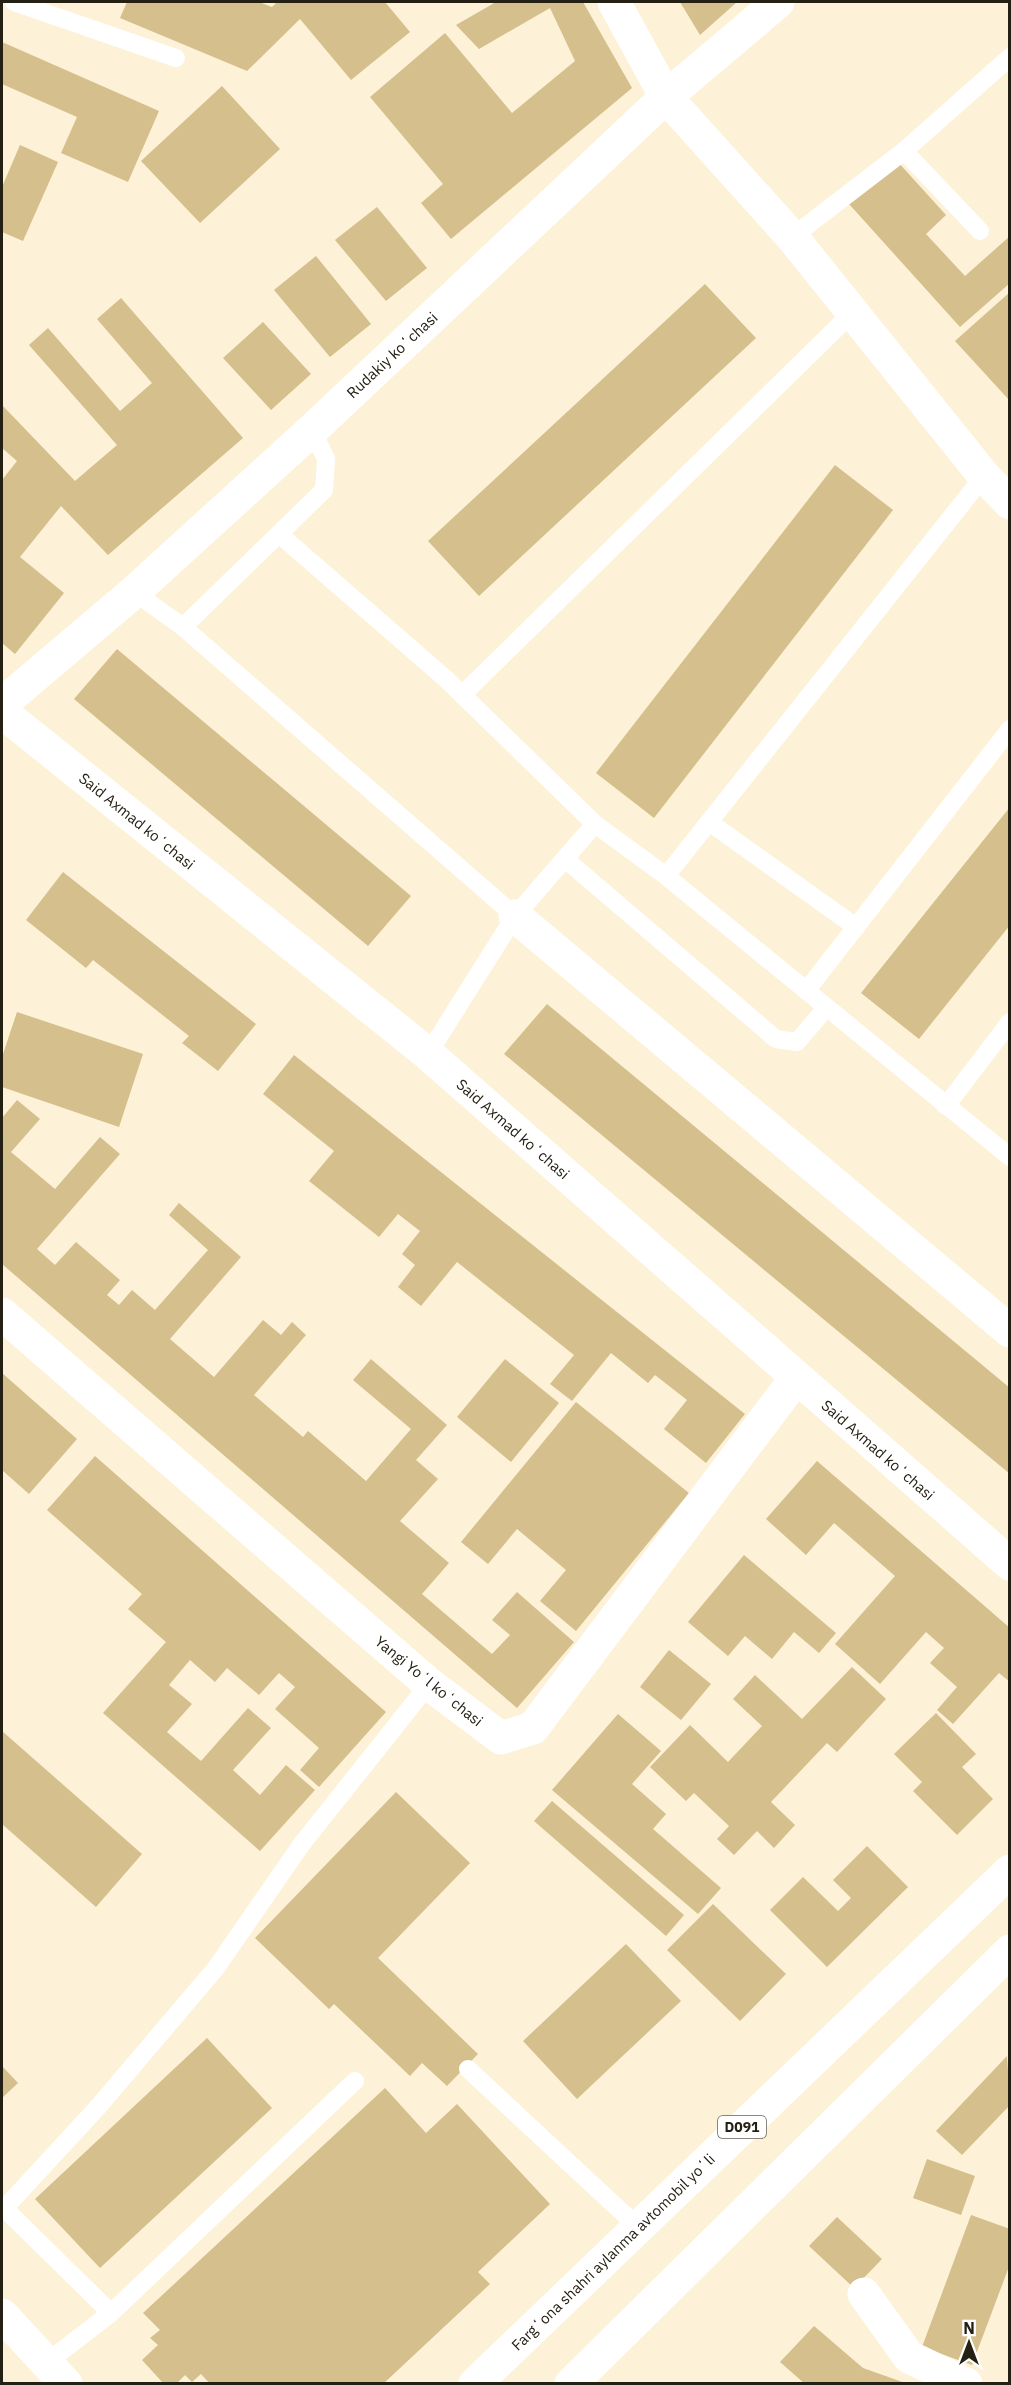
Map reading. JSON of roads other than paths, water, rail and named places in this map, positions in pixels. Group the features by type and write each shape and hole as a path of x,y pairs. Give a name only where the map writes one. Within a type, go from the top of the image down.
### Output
{"main road":[{"path":"614,2 666,97 792,237 984,476 1010,503"},
{"name":"Rudakiy koʻchasi","path":"2,704 134,592 312,430 666,97 778,2"},
{"name":"Said Axmad koʻchasi","path":"2,712 428,1054 1010,1564"},
{"path":"515,916 1010,1331"},
{"name":"Yangi Yoʻl koʻchasi","path":"2,1314 429,1684 501,1738 533,1728 796,1378"},
{"name":"Fargʻona shahri aylanma avtomobil yoʻli","path":"475,2384 1010,1871"},
{"path":"572,2384 1010,1951"},
{"path":"864,2294 909,2357 966,2384"},
{"path":"2,2315 56,2373"}],"lane":[{"path":"14,2 176,58"},
{"path":"792,237 904,151 1010,57"},
{"path":"904,151 980,231"},
{"path":"462,695 853,312"},
{"path":"183,627 324,490 326,459 312,430"},
{"path":"666,876 984,476"},
{"path":"279,534 462,695 595,824 666,876 1010,1157"},
{"path":"134,592 183,627 515,916"},
{"path":"806,991 1010,729"},
{"path":"709,822 856,927"},
{"path":"428,1054 515,916 595,824"},
{"path":"565,859 776,1039 797,1042 826,1008"},
{"path":"945,1106 1010,1022"},
{"path":"111,2313 3,2210 98,2107 216,1968 301,1845 429,1684"},
{"path":"468,2069 638,2228"},
{"path":"56,2373 111,2313 355,2081"}]}
